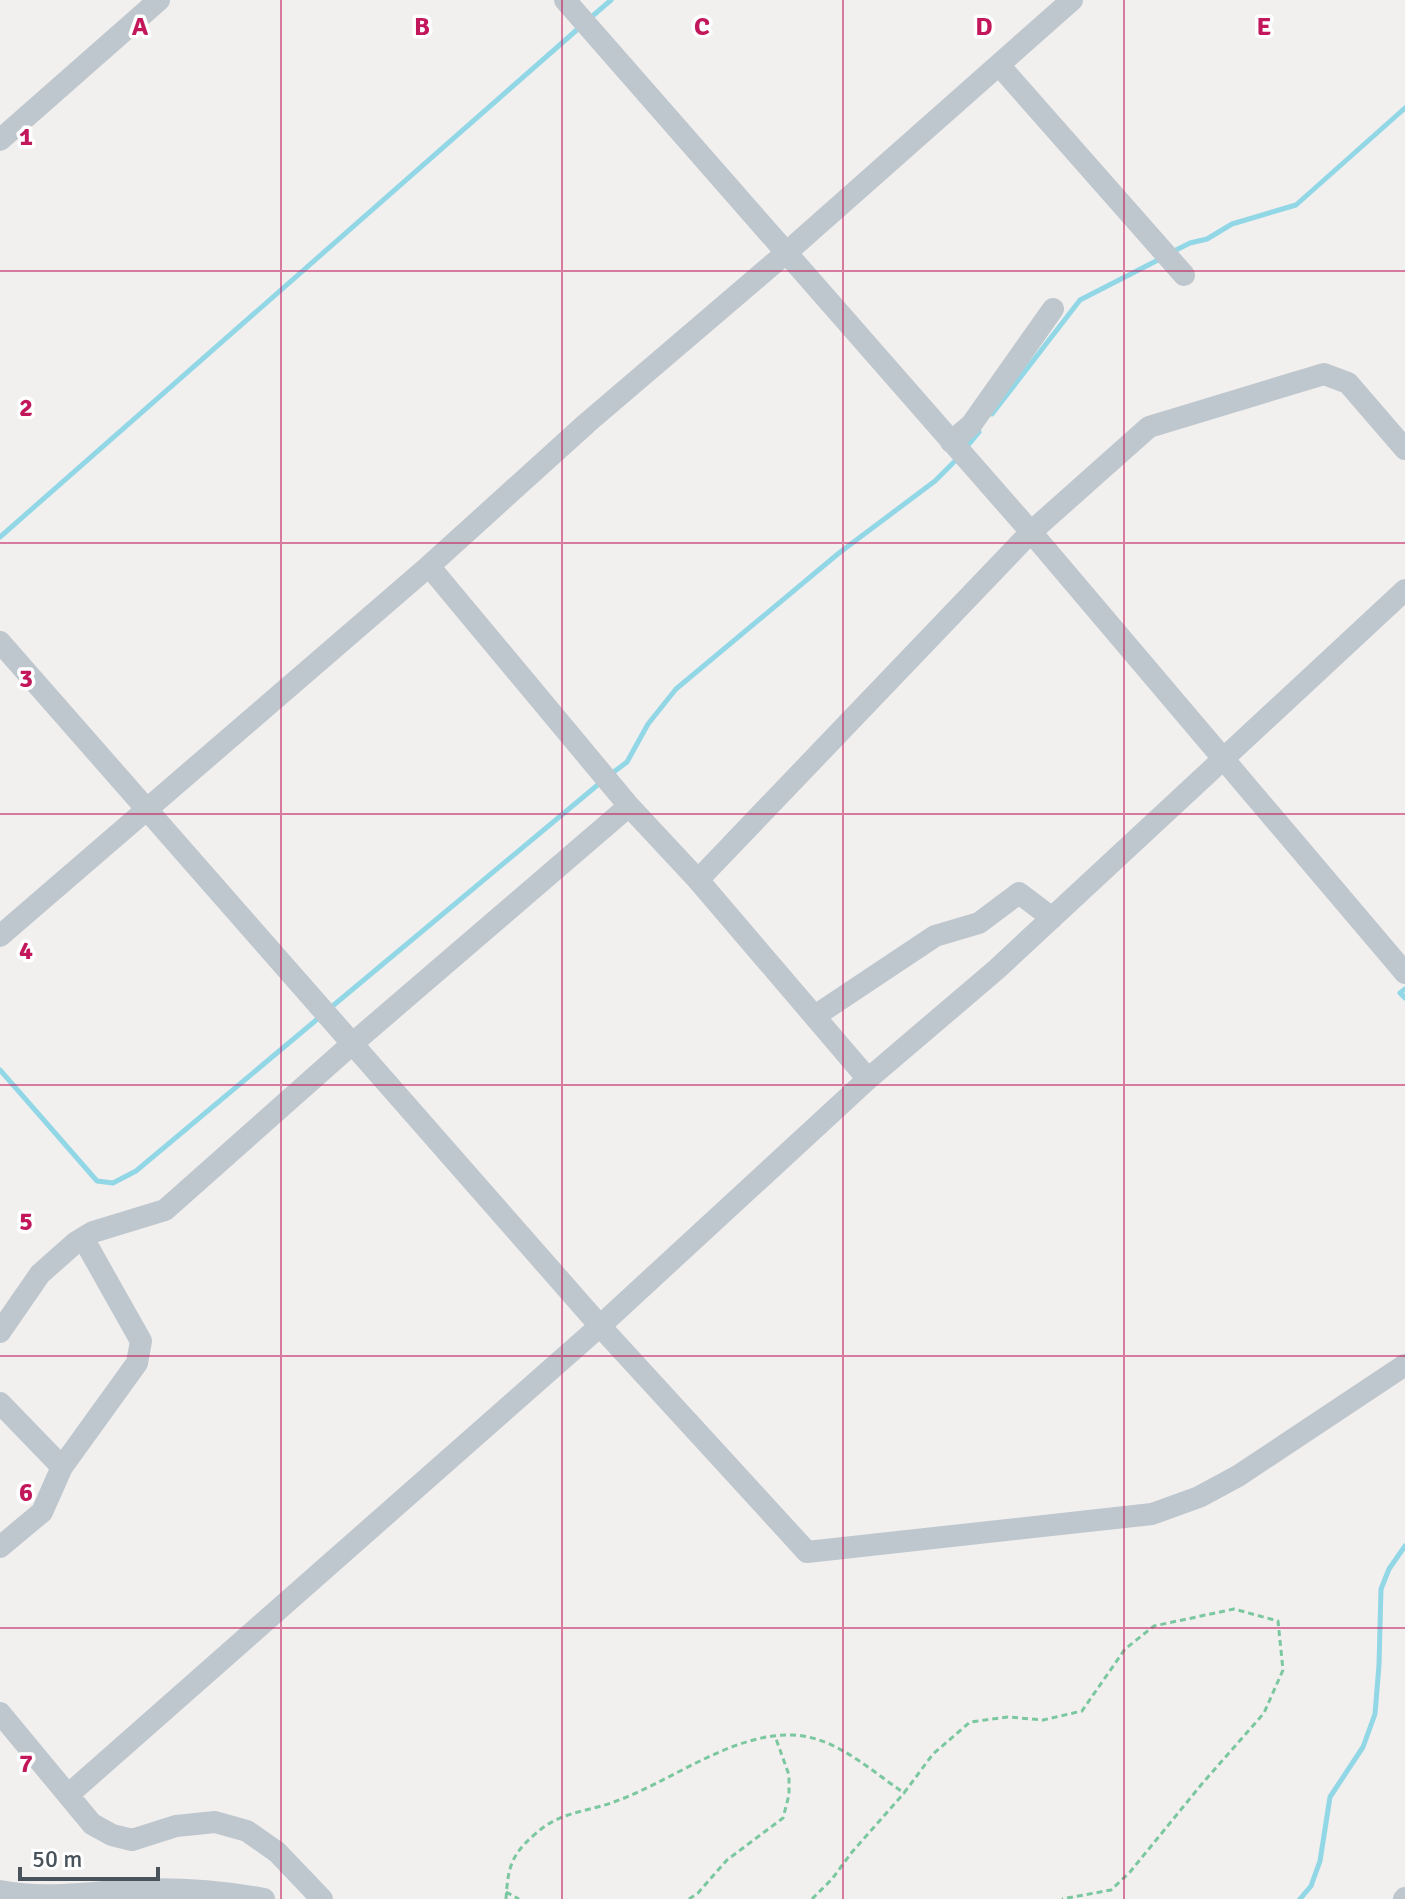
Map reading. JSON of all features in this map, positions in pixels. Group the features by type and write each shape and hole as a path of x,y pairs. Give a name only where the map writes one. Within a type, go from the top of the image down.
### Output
{"street":[{"path":"0,140 159,0"},
{"path":"565,0 1031,532 1405,973"},
{"path":"0,936 429,566 587,423 786,253 1072,0"},
{"path":"999,65 1184,275"},
{"path":"951,442 971,425 1053,309"},
{"path":"698,880 1031,532 1149,427 1324,374 1348,383 1405,449"},
{"path":"429,566 629,806 698,880 868,1079"},
{"path":"68,1795 600,1326 868,1079 1052,918 1405,590"},
{"path":"0,642 600,1326 807,1552 1152,1514 1199,1497 1238,1476 1405,1365"},
{"path":"0,1332 40,1274 83,1238 93,1232 165,1210 629,806"},
{"path":"815,1016 935,936 979,923 1019,893 1052,918"},
{"path":"0,1547 42,1512 62,1467 137,1363 141,1341 83,1238"},
{"path":"0,1403 62,1467"},
{"path":"0,1713 92,1824 112,1835 132,1840 176,1826 215,1822 247,1831 277,1852 322,1899"},
{"path":"0,1891 19,1896 71,1897 115,1891 175,1889 264,1899"}],"path":[{"path":"812,1899 904,1793 933,1754 970,1722 1008,1717 1043,1720 1082,1711 1125,1649 1154,1626 1234,1609 1278,1621 1283,1670 1264,1713 1111,1890 1062,1899"},
{"path":"506,1899 508,1866 533,1836 560,1816 611,1803 736,1745 775,1736 796,1735 837,1745 904,1793"},
{"path":"689,1899 727,1860 783,1818 789,1795 789,1775 775,1736"},
{"path":"506,1892 519,1899"}],"waterway":[{"path":"589,19 611,0"},
{"path":"0,537 579,28"},
{"path":"1172,252 1207,239 1232,224 1296,205 1405,108"},
{"path":"992,414 1080,300 1160,259"},
{"path":"965,449 979,432"},
{"path":"611,774 627,762 648,724 676,689 839,553 935,481 959,457"},
{"path":"329,1009 600,783"},
{"path":"1405,989 1400,993 1405,998"},
{"path":"0,1070 97,1181 113,1183 136,1171 321,1016"},
{"path":"1300,1899 1311,1886 1320,1861 1330,1797 1363,1747 1375,1714 1381,1589 1389,1569 1405,1546"}]}
